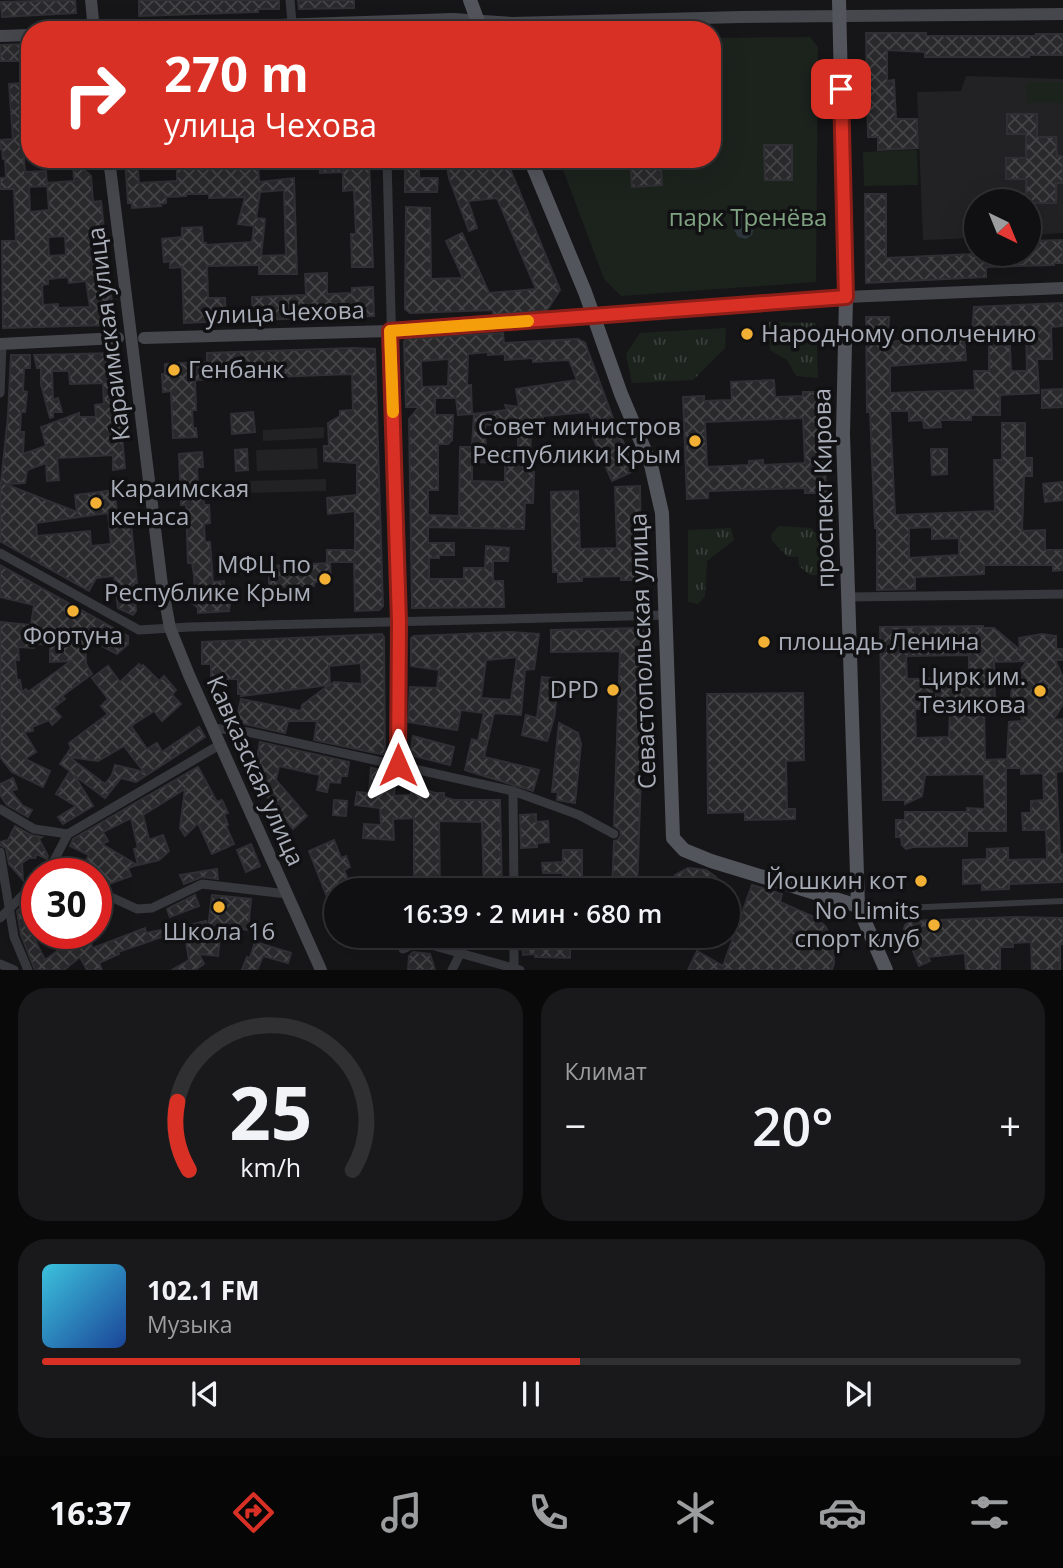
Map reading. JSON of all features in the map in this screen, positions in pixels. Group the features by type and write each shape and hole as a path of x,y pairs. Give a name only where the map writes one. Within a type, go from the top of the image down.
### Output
{"main road":[{"path":"91,0 93,21"},
{"path":"470,0 478,21"},
{"name":"проспект Кирова","path":"839,0 846,297 843,434 858,906 886,970"},
{"path":"679,21 1063,14"},
{"path":"430,21 461,21"},
{"path":"0,36 21,35"},
{"name":"Караимская улица","path":"110,168 163,593 170,628"},
{"name":"Севастопольская улица","path":"534,168 595,317 621,394 651,464 662,513 673,838 684,850 711,861 858,906"},
{"name":"улица Чехова","path":"144,338 390,331 846,297 1063,288"},
{"path":"1,344 118,338"},
{"name":"Кавказская улица","path":"170,628 321,970"}],"street":[{"path":"290,0 292,21"},
{"path":"387,168 399,622 398,765"},
{"path":"0,393 1,344"},
{"path":"0,553 139,630 666,615"},
{"path":"849,597 1063,594"},
{"path":"213,728 248,732 513,791 579,815 614,834"},
{"path":"54,858 68,834 220,744"},
{"path":"513,791 514,878"},
{"path":"0,809 34,829 68,834"},
{"path":"0,852 14,937 28,970"},
{"path":"112,897 137,909 152,908 202,884 287,894"},
{"path":"0,918 21,898"},
{"path":"858,906 880,909 1063,901"},
{"path":"403,949 412,944 424,943 517,969 515,948"},
{"path":"452,970 460,954"},
{"path":"0,964 13,970"}],"shaded area":[{"path":"966,76 1063,79 1063,233 1041,234 1041,189 964,189 964,238 923,240 917,92 961,91"},
{"path":"744,207 752,215 754,222 752,235 746,239 738,237 732,226 735,212"},
{"path":"324,427 324,438 263,441 263,430"},
{"path":"317,448 318,469 257,471 256,450"},
{"path":"326,479 326,491 241,493 241,481"}],"green space":[{"name":"парк Тренёва","path":"810,37 818,47 816,282 621,296 604,279 562,168 721,168 721,38"},
{"path":"1027,82 1063,82 1063,103 1027,103"},
{"path":"917,150 918,185 864,186 863,152"},
{"path":"769,322 816,323 818,378 796,376 787,360 770,350"},
{"path":"726,328 725,348 693,380 632,383 626,354 640,333"},
{"path":"779,526 811,528 820,537 821,575 810,575 799,566 798,557 788,557 772,541 771,535"},
{"path":"731,528 734,540 707,561 705,596 698,604 688,602 688,530"}],"building":[{"path":"75,0 76,13 2,17 1,2"},
{"path":"139,0 279,0 279,9 139,16"},
{"path":"298,0 354,0 354,8 299,9"},
{"path":"866,33 926,33 926,36 1063,34 1063,55 925,57 925,52 887,50 887,81 894,80 896,119 917,119 918,148 878,150 878,137 868,137"},
{"path":"21,44 21,61 0,61 0,45"},
{"path":"21,83 21,168 25,168 25,172 46,171 47,186 29,187 30,212 49,210 47,183 74,181 73,168 82,168 91,176 93,202 101,201 114,321 110,325 3,328 2,241 16,241 14,189 0,189 0,178 6,178 0,140 13,139 9,84","holes":["65,236 66,255 49,256 48,237","68,277 69,283 86,281 90,307 58,308 58,304 43,305 42,285 48,284 48,279"]},
{"path":"1007,114 1037,114 1037,137 1056,137 1057,156 1063,156 1063,183 1056,183 1056,203 1041,203 1041,189 1026,189 1026,179 1006,179 1006,158 1026,158 1026,134 1007,134"},
{"path":"764,145 792,145 792,180 765,180"},
{"path":"126,168 138,168 139,183 177,181 177,168 258,168 259,182 294,178 297,274 259,274 259,265 207,266 208,298 225,298 226,321 184,323 182,267 170,268 170,261 164,262 162,239 182,237 182,228 202,227 203,243 206,245 252,242 254,226 238,224 245,197 209,198 209,194 186,194 166,197 166,203 160,204 161,206 132,208 132,203 128,203","holes":["284,190 286,255 261,256 265,219 256,218 260,192"]},
{"path":"320,168 369,168 373,267 352,267 351,234 356,234 354,190 343,191 343,172 320,173"},
{"path":"405,168 419,168 419,178 438,178 437,192 405,192"},
{"path":"447,168 510,168 560,290 547,310 493,315 493,310 410,313 405,309 406,207 430,208 431,279 463,278 446,241 462,233 489,293 536,289 497,198 468,201 477,228 469,231"},
{"path":"631,168 661,168 662,185 632,187"},
{"path":"865,194 886,194 886,258 964,254 964,266 1020,266 986,267 986,277 866,283"},
{"path":"1063,240 1063,263 1041,265 1041,241"},
{"path":"327,273 327,294 352,293 352,288 373,287 374,316 253,320 252,297 306,295 305,274"},
{"path":"1063,303 1063,326 1051,327 1052,359 1037,359 1039,393 1000,395 1000,415 971,415 971,420 940,420 941,427 924,428 923,420 909,421 909,411 890,411 895,515 995,511 994,460 1002,460 1002,423 1025,423 1025,458 1032,458 1032,476 1024,476 1022,531 1045,530 1045,550 1063,550 1063,570 1053,571 1053,565 984,565 984,574 915,577 915,589 877,590 877,528 870,412 867,412 866,317 889,317 888,342 964,336 966,360 890,366 890,393 975,390 974,371 989,371 989,343 971,343 974,307","holes":["998,325 1019,325 1019,328 1026,328 1027,371 1011,371 1010,346 998,346","932,527 932,539 959,538 959,555 909,558 909,528"]},
{"path":"503,333 504,343 578,339 585,343 616,426 636,470 612,481 592,436 597,434 589,412 543,416 543,419 531,420 530,472 534,472 533,503 525,503 524,529 428,527 428,543 454,543 454,555 429,558 429,579 464,579 464,568 485,568 486,546 509,548 508,561 493,561 493,581 503,581 504,607 412,608 409,419 419,407 406,407 406,339","holes":["468,354 505,354 505,360 533,358 533,362 569,360 577,380 516,389 519,407 505,405 507,410 474,414 472,447 460,447 459,516 428,515 428,490 438,490 438,444 448,444 452,440 453,415 435,415 435,398 456,398 458,415 472,414 471,385 467,385","449,359 448,386 422,387 421,361","518,424 518,450 486,451 485,425","472,462 505,463 505,482 472,481"]},
{"path":"375,349 383,606 379,610 355,611 354,562 327,562 327,550 355,550 355,511 328,514 327,498 357,495 357,463 324,461 324,446 329,446 328,423 340,416 340,411 353,410 352,374 195,380 196,410 192,410 193,428 196,428 197,437 173,438 171,391 163,392 162,374 165,374 165,364 207,362 207,353"},
{"path":"115,353 117,405 119,404 125,468 113,470 113,455 57,458 59,480 47,481 46,463 27,470 25,483 5,484 77,512 75,495 114,490 119,525 131,524 137,583 134,583 136,611 133,615 118,608 114,576 96,578 89,591 0,541 0,492 11,355 30,355 30,368 24,368 23,391 27,392 25,412 21,412 23,454 46,446 41,427 79,413 79,417 96,417 95,405 104,404 103,383 70,384 69,371 52,371 53,400 58,398 62,412 53,412 53,417 50,418 41,384 41,368 37,368 34,355","holes":["108,513 111,544 91,546 90,531 37,536 36,523"]},
{"name":"Совет министров Республики Крым","path":"774,380 775,397 823,392 826,493 805,493 805,488 708,491 708,498 687,499 683,397 704,396 704,401 732,400 731,382","holes":["803,418 805,463 763,465 763,460 749,461 749,465 707,467 705,422"]},
{"path":"1063,389 1063,407 1042,408 1042,390"},
{"path":"253,412 255,432 232,434 231,414"},
{"path":"247,449 248,470 236,471 235,450"},
{"path":"931,449 947,449 947,474 932,475"},
{"path":"202,452 203,467 197,467 198,485 203,485 204,505 209,505 210,523 204,524 205,542 210,542 213,582 224,581 224,591 231,595 229,611 198,613 198,608 192,603 195,596 194,575 192,563 188,563 186,505 181,505 179,454"},
{"path":"1063,482 1063,500 1045,502 1043,484"},
{"path":"640,486 641,552 648,551 648,572 640,573 640,580 621,580 621,576 582,577 582,581 558,582 558,572 553,572 551,492 578,491 580,549 617,548 615,487"},
{"path":"330,563 331,582 314,582 314,586 269,587 269,566"},
{"path":"0,565 128,636 128,644 117,654 85,637 86,664 92,674 62,696 65,699 53,708 61,717 52,725 49,720 32,727 33,731 24,732 36,752 25,759 50,771 43,787 12,772 0,757 0,622 31,625 34,605 0,597","holes":["35,643 50,646 50,662 71,661 28,692 26,689 22,692 20,680 17,680 15,660 19,660 18,647 34,648"]},
{"path":"983,626 994,628 1020,650 1019,638 1042,634 1056,636 1056,649 1063,649 1063,660 1055,660 1063,677 1063,704 1053,720 1063,719 1063,771 1056,772 1063,882 1009,884 1009,889 982,890 982,883 963,884 963,860 987,859 987,849 1008,848 1008,860 1047,859 1046,830 1023,830 1022,813 1031,813 1031,801 1044,800 1043,773 1021,774 1021,768 1006,768 1006,831 967,831 967,846 906,849 902,845 901,837 896,837 896,820 905,820 905,812 967,812 967,808 985,809 984,774 925,775 922,796 905,804 905,800 883,800 880,627","holes":["969,655 969,678 907,679 906,656","994,659 996,662 1027,661 1013,681 1011,696 1023,721 1009,722 1007,759 985,760 984,703 995,703","915,709 950,709 949,737 916,738"]},
{"path":"643,628 645,660 637,878 613,878 614,841 621,835 620,830 614,826 620,651 551,652 551,630"},
{"path":"510,632 539,634 534,669 525,670 521,715 494,713 484,757 539,770 533,791 465,770 472,739 478,741 484,713 461,710 457,730 408,722 410,687 437,688 439,670 411,666 411,638","holes":["517,657 511,700 481,698 486,660"]},
{"path":"382,634 385,755 314,740 317,721 288,721 285,733 236,722 241,699 301,711 302,705 329,685 241,696 242,694 238,694 238,679 211,679 211,664 202,664 202,642","holes":["361,663 362,684 334,682 330,685 329,666"]},
{"path":"139,664 159,681 164,676 176,690 172,695 181,704 162,721 154,711 131,726 147,749 157,743 162,752 199,727 205,737 136,782 121,778 105,798 74,775 93,806 63,824 58,817 76,806 56,794 70,771 60,764 71,748 69,743 108,714 101,706 108,699 92,678 108,666 120,682","holes":["124,746 144,772 115,765 105,784 69,757 98,761"]},
{"path":"542,677 559,679 554,718 547,741 522,735 526,715 537,718"},
{"path":"803,693 804,760 786,761 787,809 795,809 795,819 745,820 745,812 708,813 707,694"},
{"path":"559,723 578,733 581,744 575,803 557,800 558,792 552,792"},
{"path":"413,736 454,747 450,765 410,755"},
{"path":"260,742 349,762 347,776 341,776 340,783 329,782 327,792 317,790 320,775 279,766 276,780 307,816 293,829 253,779"},
{"path":"198,767 217,802 222,800 228,813 224,814 228,825 226,826 234,844 212,854 198,823 185,836 180,828 185,789 143,815 149,840 163,835 169,851 159,860 138,865 134,849 138,848 131,818 103,832 108,841 102,844 137,865 128,868 131,876 112,883 112,858 87,858 89,855 70,846 73,839"},
{"path":"371,768 396,772 394,796 411,795 412,784 435,793 444,793 444,797 454,800 500,800 502,878 484,878 482,822 439,821 440,878 414,878 414,818 393,819 394,840 363,838 364,824 381,825 380,808 355,805 357,792 369,793"},
{"path":"13,778 17,789 11,791 23,806 32,810 28,817 7,805 0,795 0,784"},
{"path":"334,800 347,801 346,816 333,815"},
{"path":"536,814 536,822 548,821 549,842 537,843 537,847 521,848 520,815"},
{"path":"15,826 31,835 42,837 39,839 47,858 37,854 35,858 21,858 21,878 9,864 6,848 0,845 0,842 8,840"},
{"path":"334,840 341,858 346,856 350,867 344,870 347,878 324,878 324,889 309,851"},
{"path":"251,844 260,866 246,872 237,850"},
{"path":"563,850 582,850 582,878 563,878 563,873 543,873 542,863 563,862"},
{"path":"688,868 706,870 716,877 675,878 675,875"},
{"path":"217,869 218,879 202,877 184,884 180,875"},
{"path":"752,885 782,894 780,902 814,917 825,926 833,940 832,970 688,970 697,951 723,966 729,948 740,948 740,919"},
{"path":"195,895 199,906 170,917 167,909"},
{"path":"212,895 251,899 248,930 221,927 218,956 199,954 204,964 195,970 172,970 189,960 186,942 189,942 189,925 206,921 208,928"},
{"path":"21,907 21,935 17,911"},
{"path":"1063,918 1060,970 1032,970 1031,942 1000,947 1000,970 966,970 965,953 928,957 930,961 919,966 904,929 910,921"},
{"path":"145,928 146,933 172,928 173,933 118,952 119,954 99,963 102,970 87,970 80,957 64,970 35,970 27,949 40,949 45,960 60,949 112,949 112,941"},
{"path":"255,942 291,953 288,963 263,956 257,970 242,970 247,957 250,958"},
{"path":"522,948 570,948 570,958 523,955"},
{"path":"413,952 430,954 435,970 408,970 409,956"}],"slow traffic":[{"path":"393,412 390,331 528,321"}],"place":[{"name":"Народному ополчению","path":"747,334"},
{"name":"Генбанк","path":"174,370"},
{"name":"Совет министров Республики Крым","path":"695,441"},
{"name":"Караимская кенаса","path":"96,503"},
{"name":"МФЦ по Республике Крым","path":"325,579"},
{"name":"Фортуна","path":"73,611"},
{"name":"площадь Ленина","path":"764,642"},
{"name":"DPD","path":"613,690"},
{"name":"Цирк им. Тезикова","path":"1040,691"},
{"name":"Йошкин кот","path":"921,881"},
{"name":"Школа 16","path":"219,907"},
{"name":"No Limits спорт клуб","path":"934,925"}],"route":[{"path":"398,765 399,622 390,331 846,297 841,89"}]}
